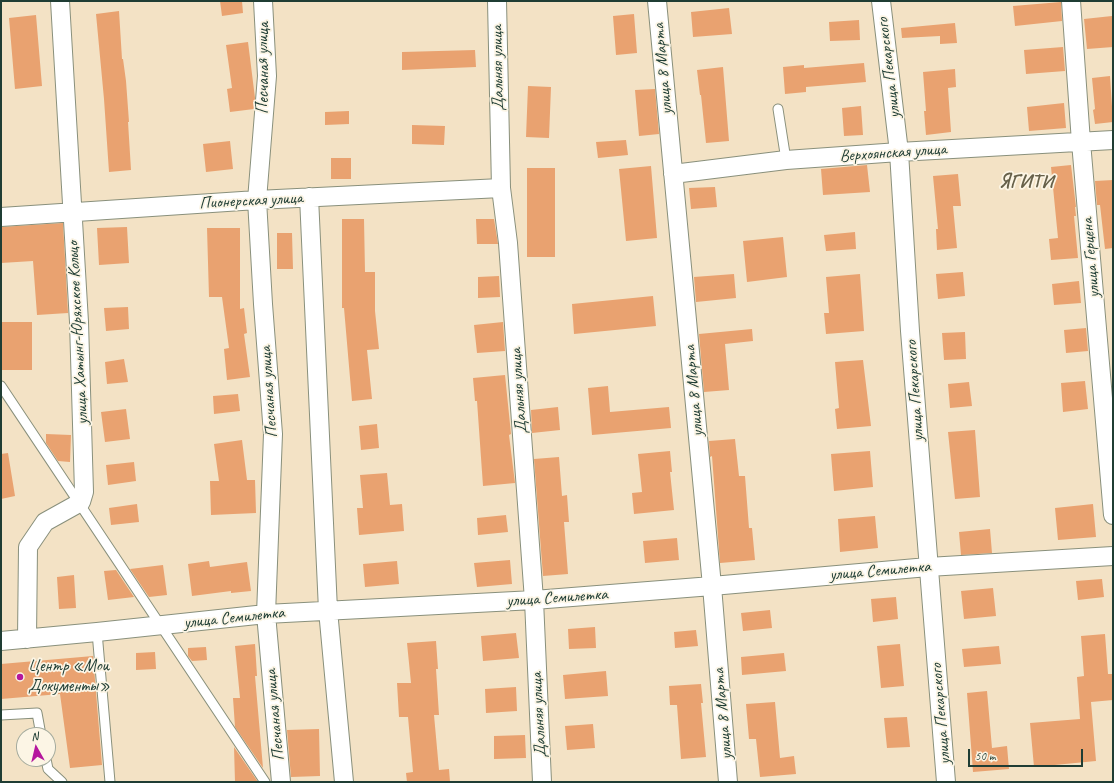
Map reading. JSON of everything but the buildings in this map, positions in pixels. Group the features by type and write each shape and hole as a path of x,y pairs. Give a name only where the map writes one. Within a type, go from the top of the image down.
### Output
{"street":[{"name":"улица Хатынг-Юряхское Кольцо","path":"27,639 28,547 45,522 81,502 84,492 79,322 60,1"},
{"name":"Песчаная улица","path":"263,1 267,76 257,200 273,434 266,614 281,782"},
{"name":"Дальняя улица","path":"497,1 501,188 508,243 534,600 542,782"},
{"name":"улица 8 Марта","path":"657,1 712,586 728,782"},
{"name":"улица Пекарского","path":"881,1 899,152 910,331 946,782"},
{"name":"улица Герцена","path":"1071,1 1080,142 1113,515"},
{"name":"Верхоянская улица","path":"673,174 786,160 1113,140"},
{"name":"Пионерская улица","path":"1,217 257,200 501,188"},
{"path":"309,197 328,610 344,782"},
{"name":"улица Семилетка","path":"1,641 266,614 534,600 928,567 1113,556"}],"lane":[{"path":"778,109 786,160"},
{"path":"1,386 265,782"},
{"path":"97,632 110,782"},
{"path":"1,715 37,713 40,727"},
{"path":"48,767 62,782"}],"place":[{"name":"Центр «Мои Документы»","path":"20,677"}],"district":[{"name":"ЯГИТИ","path":"1026,182"}]}
